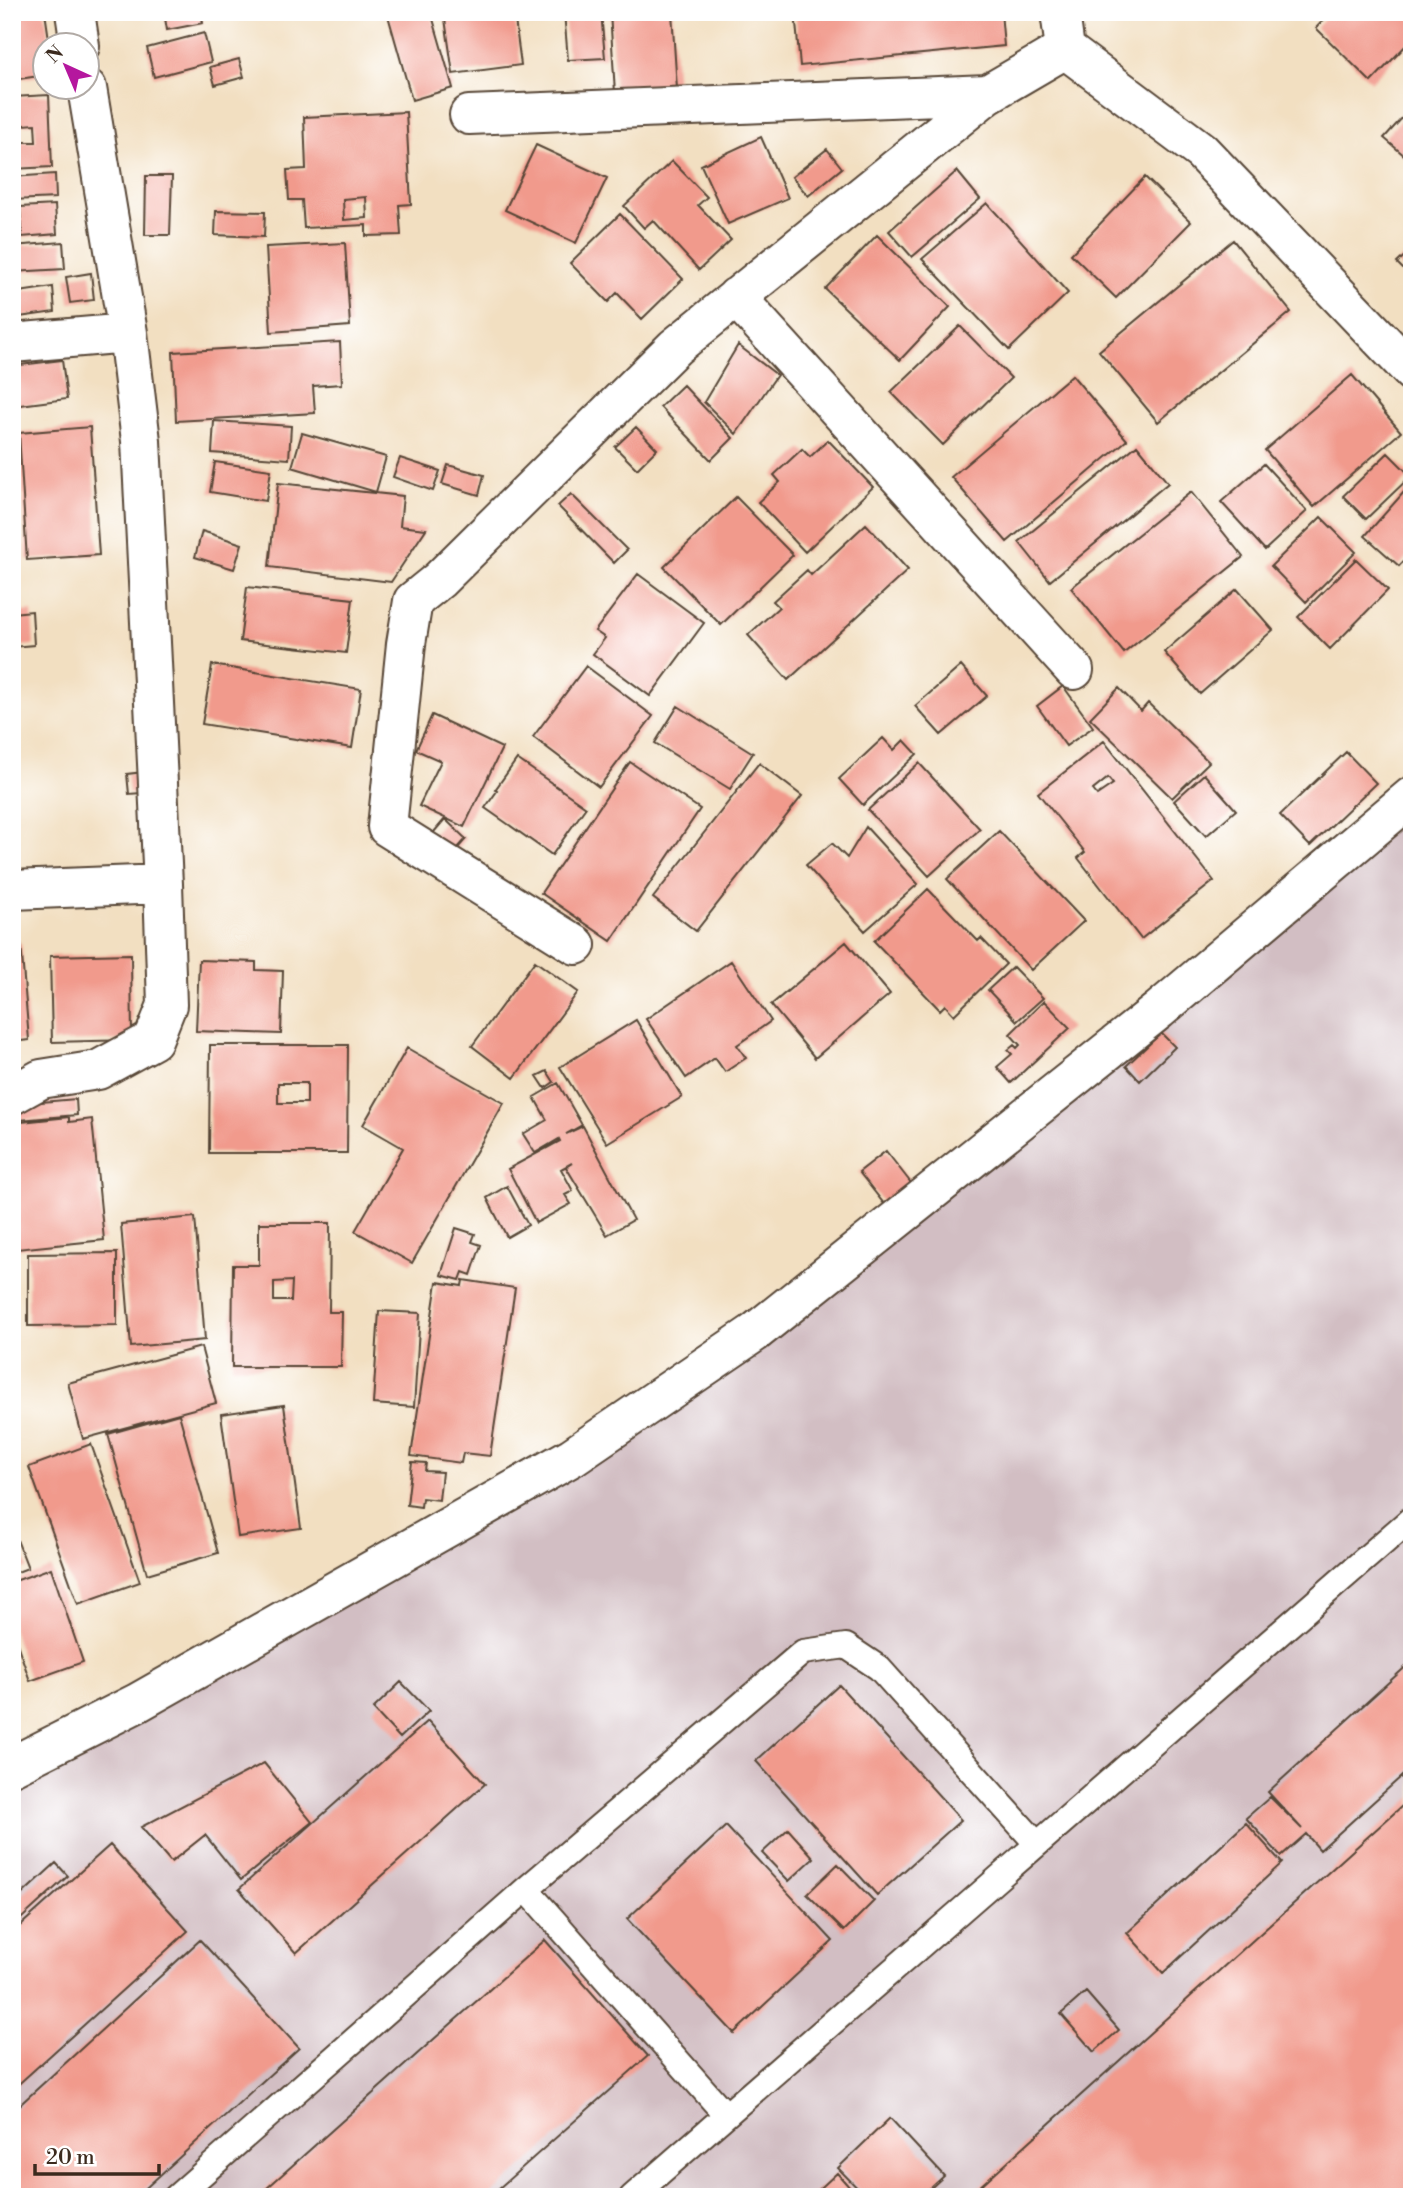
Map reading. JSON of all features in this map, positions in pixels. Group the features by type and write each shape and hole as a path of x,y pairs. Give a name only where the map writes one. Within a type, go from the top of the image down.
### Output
{"street":[{"path":"75,12 78,32"},
{"path":"1060,12 1065,49 1201,151 1412,372"},
{"path":"576,945 387,827 413,601 439,580 675,347 989,94 1065,49"},
{"path":"469,115 989,94"},
{"path":"12,1095 41,1079 98,1070 153,1040 167,1005 141,440 128,333 89,102"},
{"path":"736,298 1074,670"},
{"path":"12,343 128,333"},
{"path":"12,1766 138,1703 572,1457 754,1333 1159,1010 1412,796"},
{"path":"12,890 163,884"}],"lane":[{"path":"632,2197 1412,1518"},
{"path":"176,2197 526,1889 803,1652 846,1646 879,1668 1037,1844"},
{"path":"526,1889 726,2115"}],"shaded area":[{"path":"1412,814 1412,2197 12,2197 12,1787 658,1422"}],"building":[{"path":"45,12 48,32 32,32 32,77 12,80 12,15"},
{"path":"164,12 201,12 203,23 167,30"},
{"path":"387,12 431,12 453,88 412,100"},
{"path":"444,12 514,12 521,65 453,74"},
{"path":"564,12 601,12 605,58 568,60"},
{"path":"610,12 672,12 677,89 615,93"},
{"path":"795,12 1001,12 1004,46 800,66"},
{"path":"1331,12 1405,12 1412,19 1412,39 1371,82 1316,28"},
{"path":"204,33 211,62 154,77 147,48"},
{"path":"239,59 244,77 215,85 210,67"},
{"path":"32,96 32,102 49,102 52,167 12,169 12,142 36,142 35,124 12,126 12,97"},
{"path":"1412,107 1412,162 1384,138"},
{"path":"406,112 411,204 399,205 401,235 366,236 366,225 304,228 302,200 289,200 287,170 306,169 304,117","holes":["366,197 367,218 344,220 343,199"]},
{"path":"761,137 788,198 728,224 701,165"},
{"path":"536,145 607,178 576,243 505,210"},
{"path":"827,149 842,168 808,196 792,177"},
{"path":"672,161 707,197 698,205 731,240 699,270 653,220 644,228 624,206"},
{"path":"957,171 980,199 912,257 889,231"},
{"path":"55,174 56,198 12,200 12,177"},
{"path":"146,176 172,176 170,235 145,235"},
{"path":"1145,177 1191,222 1116,298 1071,254"},
{"path":"987,203 1068,293 1009,350 922,259"},
{"path":"55,205 57,234 22,237 20,207"},
{"path":"216,211 265,212 264,237 215,235"},
{"path":"620,214 683,279 642,319 617,293 608,302 570,263"},
{"path":"877,235 950,307 900,360 825,289"},
{"path":"1233,240 1291,312 1158,422 1099,351"},
{"path":"63,242 65,269 12,272 12,246"},
{"path":"345,243 350,326 271,332 266,247"},
{"path":"1412,249 1412,278 1397,263"},
{"path":"91,273 94,300 70,303 66,277"},
{"path":"53,287 55,312 12,318 12,293"},
{"path":"960,326 1011,378 943,445 891,392"},
{"path":"340,342 342,384 313,386 315,413 176,421 173,352"},
{"path":"738,345 777,375 736,434 704,402"},
{"path":"62,360 67,399 12,406 12,366"},
{"path":"1072,375 1127,440 1007,542 951,477"},
{"path":"1352,375 1401,432 1314,507 1265,450"},
{"path":"683,385 733,438 711,460 660,407"},
{"path":"214,421 291,426 289,459 212,453"},
{"path":"90,427 99,555 27,560 19,433"},
{"path":"636,427 657,449 637,469 615,447"},
{"path":"302,433 386,457 376,492 292,467"},
{"path":"828,440 873,487 805,552 758,502 780,482 774,475 802,449 810,457"},
{"path":"1137,445 1168,483 1050,581 1019,542"},
{"path":"1388,453 1411,476 1366,519 1343,496"},
{"path":"400,458 440,471 433,491 393,477"},
{"path":"215,462 271,470 266,501 210,492"},
{"path":"1264,464 1307,511 1265,550 1221,502"},
{"path":"448,465 484,475 479,495 442,484"},
{"path":"278,483 403,496 400,526 426,529 391,582 269,567"},
{"path":"1412,483 1412,552 1399,566 1365,536"},
{"path":"1191,492 1243,557 1124,653 1071,588"},
{"path":"571,494 627,550 614,563 558,506"},
{"path":"736,497 793,555 721,625 664,567"},
{"path":"1321,517 1356,552 1306,602 1271,566"},
{"path":"866,524 908,570 788,680 748,635 779,607 773,601 807,570 811,575"},
{"path":"202,531 242,544 234,569 195,557"},
{"path":"1356,559 1388,590 1330,649 1298,617"},
{"path":"638,574 704,623 650,696 593,654 605,638 595,631"},
{"path":"247,587 353,599 346,653 240,641"},
{"path":"1237,589 1273,630 1200,694 1164,652"},
{"path":"32,611 34,645 12,647 12,613"},
{"path":"212,665 361,689 352,748 202,724"},
{"path":"586,666 653,716 599,787 533,737"},
{"path":"961,666 987,696 941,735 915,706"},
{"path":"1063,686 1093,727 1066,746 1037,706"},
{"path":"1119,688 1141,711 1148,703 1209,762 1172,798 1090,718"},
{"path":"678,706 753,753 730,789 655,743"},
{"path":"432,715 502,748 464,827 419,806 441,761 416,750"},
{"path":"883,738 894,750 904,740 917,754 863,805 839,779"},
{"path":"1104,741 1214,881 1141,939 1078,858 1085,852 1038,793","holes":["1108,778 1113,784 1097,795 1093,790"]},
{"path":"1346,752 1376,783 1310,846 1280,815"},
{"path":"517,759 586,807 552,855 485,808"},
{"path":"630,762 700,809 611,941 541,893"},
{"path":"759,763 802,796 696,931 653,898"},
{"path":"919,763 980,829 929,876 868,810"},
{"path":"152,771 154,792 129,794 127,774"},
{"path":"1204,774 1236,810 1206,836 1174,801"},
{"path":"445,819 466,839 449,858 428,839"},
{"path":"866,827 918,884 865,931 806,865 832,843 847,858"},
{"path":"999,831 1084,921 1031,970 947,879"},
{"path":"928,889 978,941 981,938 1006,964 954,1015 945,1005 940,1010 874,941"},
{"path":"846,942 890,994 815,1058 771,1005"},
{"path":"21,943 29,1040 12,1042 12,944"},
{"path":"131,954 132,1040 52,1042 50,956"},
{"path":"199,960 256,962 256,970 283,971 281,1034 196,1031"},
{"path":"535,961 578,992 514,1078 472,1046"},
{"path":"731,961 771,1021 737,1045 746,1058 725,1072 715,1058 686,1078 646,1019"},
{"path":"1013,967 1043,998 1017,1021 988,990"},
{"path":"1044,1001 1070,1028 1011,1083 997,1067 1012,1054 1008,1050 1014,1045 1017,1048 1020,1045 1010,1034"},
{"path":"636,1020 682,1097 607,1143 560,1067"},
{"path":"1161,1033 1175,1047 1140,1081 1126,1066"},
{"path":"210,1045 348,1045 347,1153 209,1153","holes":["278,1083 307,1083 307,1103 278,1103"]},
{"path":"407,1048 504,1103 412,1263 355,1231 403,1148 363,1125"},
{"path":"547,1071 554,1082 545,1088 537,1076"},
{"path":"558,1083 582,1125 566,1134 583,1126 633,1220 607,1235 566,1167 572,1163 561,1169 573,1191 565,1195 571,1204 536,1223 508,1169 560,1141 559,1139 535,1153 523,1134 547,1120 534,1097"},
{"path":"76,1099 77,1115 19,1120 18,1104"},
{"path":"69,1117 69,1122 92,1119 104,1240 17,1249 12,1202 12,1123"},
{"path":"886,1151 911,1183 885,1205 859,1172"},
{"path":"507,1186 528,1225 507,1237 487,1198"},
{"path":"195,1217 205,1340 131,1347 121,1224"},
{"path":"259,1223 330,1223 329,1312 342,1312 341,1367 232,1367 233,1265 259,1265","holes":["292,1281 291,1301 274,1301 274,1282"]},
{"path":"456,1228 475,1234 472,1242 481,1245 471,1275 463,1272 460,1280 441,1275"},
{"path":"117,1253 117,1325 28,1326 28,1254"},
{"path":"463,1280 515,1288 490,1456 463,1453 461,1463 411,1456 437,1282 462,1286"},
{"path":"379,1311 420,1313 414,1407 373,1404"},
{"path":"201,1347 216,1403 83,1439 68,1383"},
{"path":"284,1405 301,1528 238,1537 221,1414"},
{"path":"179,1414 218,1553 147,1574 108,1434"},
{"path":"91,1444 140,1582 78,1604 29,1467"},
{"path":"412,1462 426,1463 425,1471 442,1472 439,1500 422,1498 421,1507 407,1505"},
{"path":"12,1527 28,1568 12,1574"},
{"path":"51,1568 83,1662 30,1681 12,1629 12,1582"},
{"path":"1412,1661 1412,1767 1320,1850 1306,1834 1281,1856 1246,1818 1270,1797 1302,1829 1268,1792"},
{"path":"401,1682 429,1711 400,1738 373,1709"},
{"path":"839,1685 961,1820 877,1895 756,1761"},
{"path":"428,1721 485,1784 296,1953 239,1889"},
{"path":"264,1763 312,1822 241,1880 205,1835 171,1862 141,1827"},
{"path":"1412,1797 1412,2197 968,2197"},
{"path":"1246,1823 1282,1863 1163,1973 1127,1933"},
{"path":"726,1826 833,1941 734,2033 627,1919"},
{"path":"788,1829 814,1858 789,1881 762,1853"},
{"path":"110,1845 188,1931 12,2090 12,1933"},
{"path":"56,1863 68,1876 12,1927 12,1888 20,1896"},
{"path":"838,1864 874,1901 844,1931 807,1894"},
{"path":"200,1940 299,2048 136,2197 12,2197 12,2112"},
{"path":"545,1940 648,2056 489,2197 257,2197"},
{"path":"1086,1992 1119,2030 1094,2052 1061,2014"},
{"path":"890,2118 944,2176 921,2197 866,2197 838,2168"},
{"path":"837,2173 858,2197 811,2197"}]}
